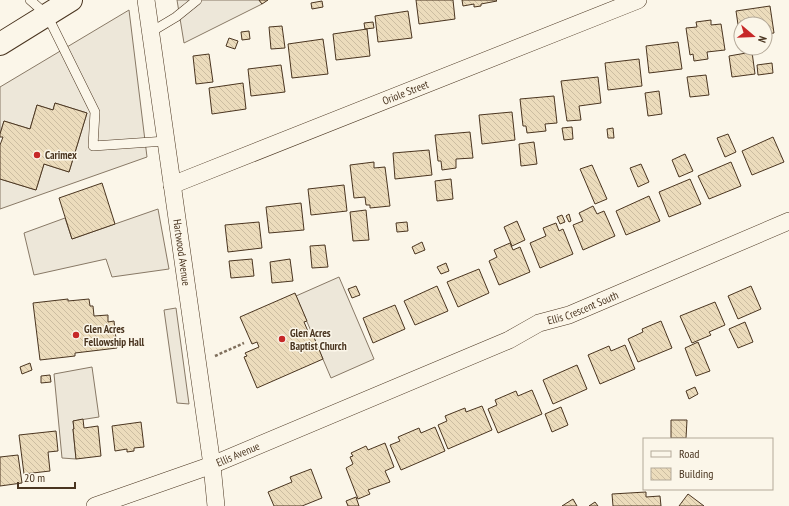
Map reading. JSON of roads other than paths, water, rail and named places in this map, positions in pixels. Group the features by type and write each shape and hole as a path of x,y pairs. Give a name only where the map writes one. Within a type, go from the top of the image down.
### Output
{"main road":[{"path":"0,44 71,0"}],"street":[{"name":"Hartwood Avenue","path":"146,0 212,465 216,506"},
{"name":"Oriole Street","path":"172,185 638,0"},
{"name":"Ellis Crescent South","path":"378,396 509,340 539,323 569,315 789,221"},
{"name":"Ellis Avenue","path":"95,506 212,465 378,396"}],"lane":[{"path":"30,0 47,15 95,112 93,146 166,141"},
{"path":"151,32 176,17 197,0"}],"place":[{"name":"Carimex","path":"37,155"},
{"name":"Glen Acres Fellowship Hall","path":"76,335"},
{"name":"Glen Acres Baptist Church","path":"282,339"}]}
